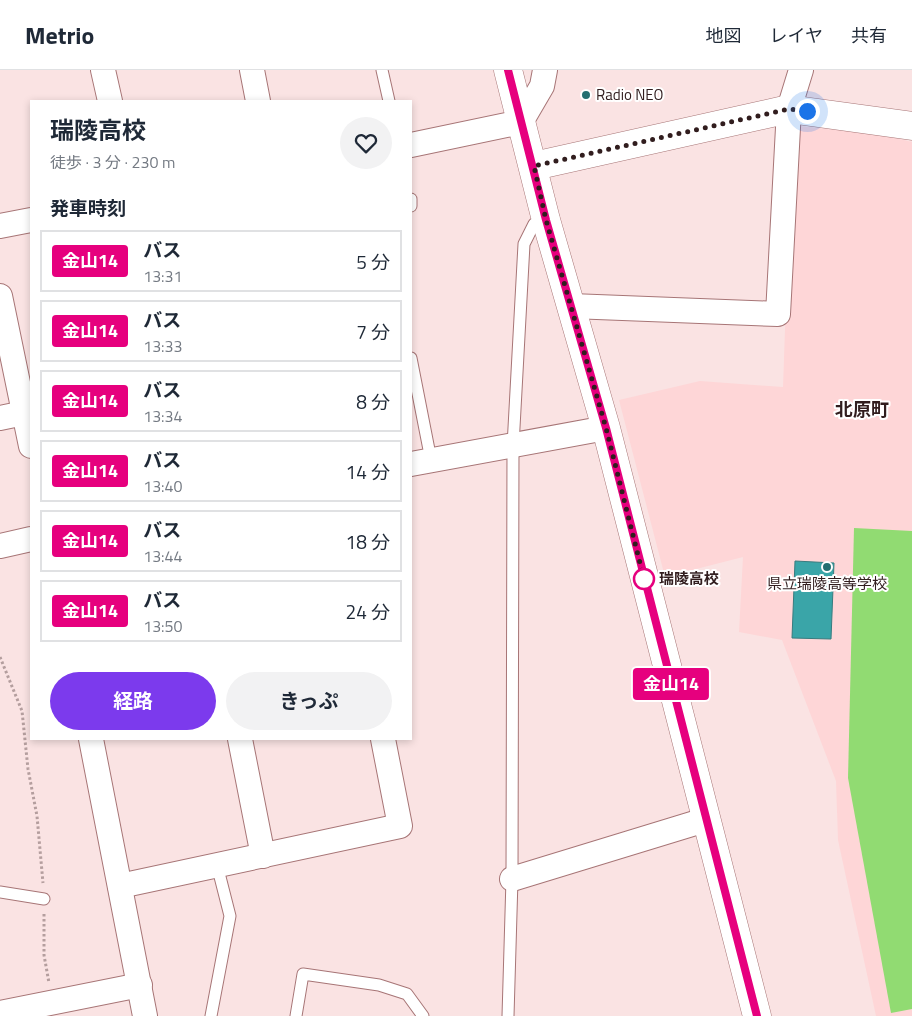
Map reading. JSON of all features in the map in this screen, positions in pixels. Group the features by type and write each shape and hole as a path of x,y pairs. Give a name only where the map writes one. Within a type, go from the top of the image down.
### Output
{"street":[{"path":"103,70 110,100"},
{"path":"252,70 258,100"},
{"path":"508,70 534,166 546,220 606,428 705,820 757,1016"},
{"path":"412,145 521,122 542,86 545,70"},
{"path":"571,306 778,314 789,109 801,70"},
{"path":"534,166 789,109 912,126"},
{"path":"0,226 30,220"},
{"path":"0,296 30,441"},
{"path":"0,418 24,413"},
{"path":"421,462 606,428"},
{"path":"0,546 30,539"},
{"path":"90,740 145,1016"},
{"path":"240,740 263,856"},
{"path":"120,886 400,826 383,740"},
{"path":"512,879 705,820"},
{"path":"1,1014 140,986"}],"lane":[{"path":"382,70 389,100"},
{"path":"508,1016 512,879 513,446 524,244 534,224 546,220"},
{"path":"412,368 421,462"},
{"path":"211,1016 230,916 217,866"},
{"path":"0,892 44,899"},
{"path":"296,1016 303,974 378,985 407,994 423,1016"}],"path":[{"path":"0,657 22,711 28,769 37,816 44,899 44,955 53,1003"}],"shaded area":[{"name":"県立瑞陵高等学校","path":"798,126 884,135 912,142 912,1016 876,1016 838,840 836,781 782,640 739,632 743,557 665,577 619,400 700,381 783,387 792,130"}],"green space":[{"path":"854,528 912,531 912,1009 891,1013 848,778"}],"water":[{"path":"795,561 834,563 831,639 792,638"}],"bus line":[{"name":"金山14","path":"508,70 534,166 546,220 606,428 705,820 757,1016"}],"place":[{"name":"Radio NEO","path":"586,95"},
{"name":"県立瑞陵高等学校","path":"827,567"},
{"name":"瑞陵高校","path":"644,579"}],"district":[{"name":"北原町","path":"862,410"}],"route":[{"path":"644,579 606,428 546,220 534,166 789,109 807,111"}]}
